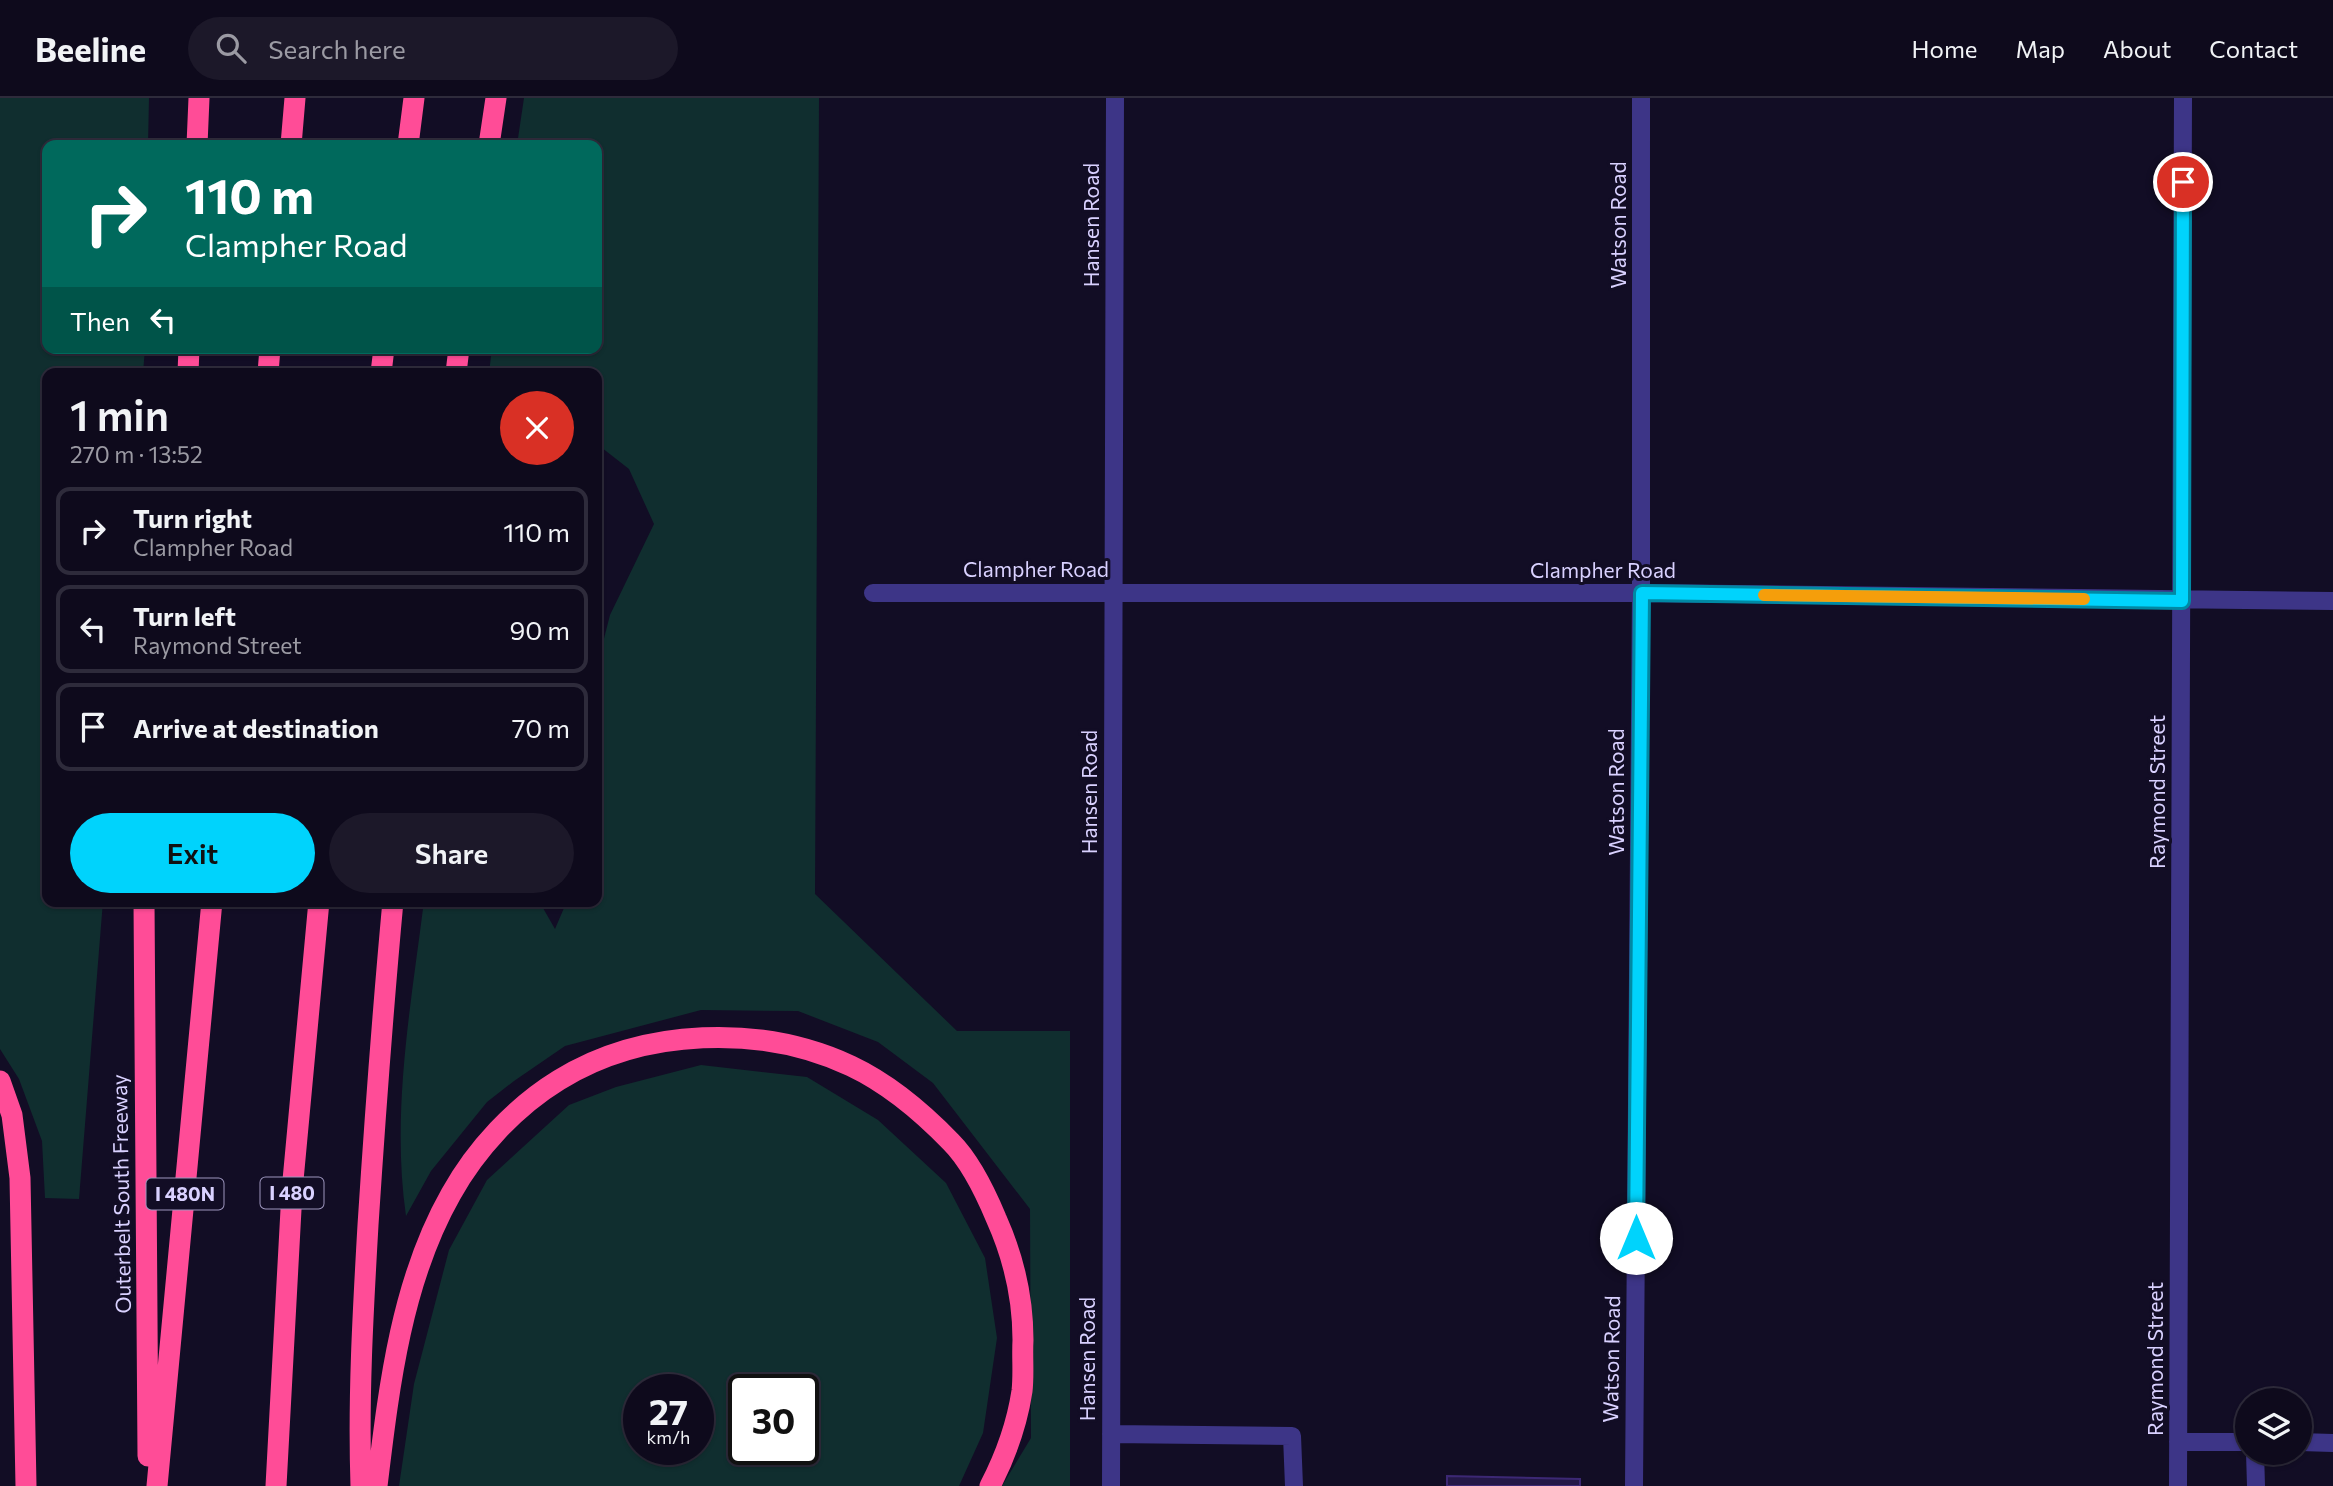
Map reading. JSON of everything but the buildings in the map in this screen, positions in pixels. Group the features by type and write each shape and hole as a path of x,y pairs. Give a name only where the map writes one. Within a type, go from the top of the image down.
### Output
{"highway":[{"path":"197,140 199,98"},
{"path":"291,140 295,98"},
{"path":"409,140 414,98"},
{"path":"490,140 496,98"},
{"name":"Outerbelt South Freeway","path":"145,907 149,1486"},
{"name":"I 480N","path":"158,1486 211,907"},
{"name":"I 480","path":"276,1486 292,1191 318,907"},
{"path":"361,1486 359,1437 363,1301 378,1067 392,907"},
{"path":"377,1486 384,1422 403,1317 427,1246 451,1193 516,1111 559,1080 598,1061 642,1045 697,1038 756,1040 814,1052 853,1067 901,1097 954,1144 986,1195 1011,1252 1023,1313 1022,1390 1010,1440 990,1486"},
{"path":"0,1081 12,1115 20,1178 26,1486"}],"street":[{"name":"Hansen Road","path":"1111,1486 1115,98"},
{"name":"Watson Road","path":"1633,1486 1642,593 1642,98"},
{"name":"Raymond Street","path":"2178,1486 2183,98"},
{"name":"Clampher Road","path":"873,593 1642,593 2333,601"},
{"path":"1111,1434 1292,1436 1294,1486"},
{"path":"2178,1442 2235,1442"},
{"path":"2312,1443 2333,1443"},
{"path":"2255,1465 2256,1486"}],"green space":[{"path":"0,98 149,98 148,140 42,140 42,354 145,354 143,368 42,368 42,907 103,907 79,1199 45,1198 42,1141 19,1079 0,1049"},
{"path":"524,98 819,98 815,894 957,1031 1070,1031 1070,1486 1002,1486 1031,1438 1030,1209 933,1083 878,1042 798,1011 701,1010 565,1046 487,1102 431,1171 406,1216 401,1138 404,1058 423,907 542,907 555,929 564,907 602,907 602,646 610,615 654,524 629,469 602,448 602,368 490,368 491,354 602,354 602,140 518,140"},
{"path":"701,1065 807,1077 878,1120 946,1183 985,1258 997,1338 983,1433 959,1486 399,1486 414,1384 449,1250 487,1180 569,1105 616,1087"}],"slow traffic":[{"path":"1764,595 2084,599"}],"route":[{"path":"1636,1238 1642,593 2182,601 2183,182"}]}
